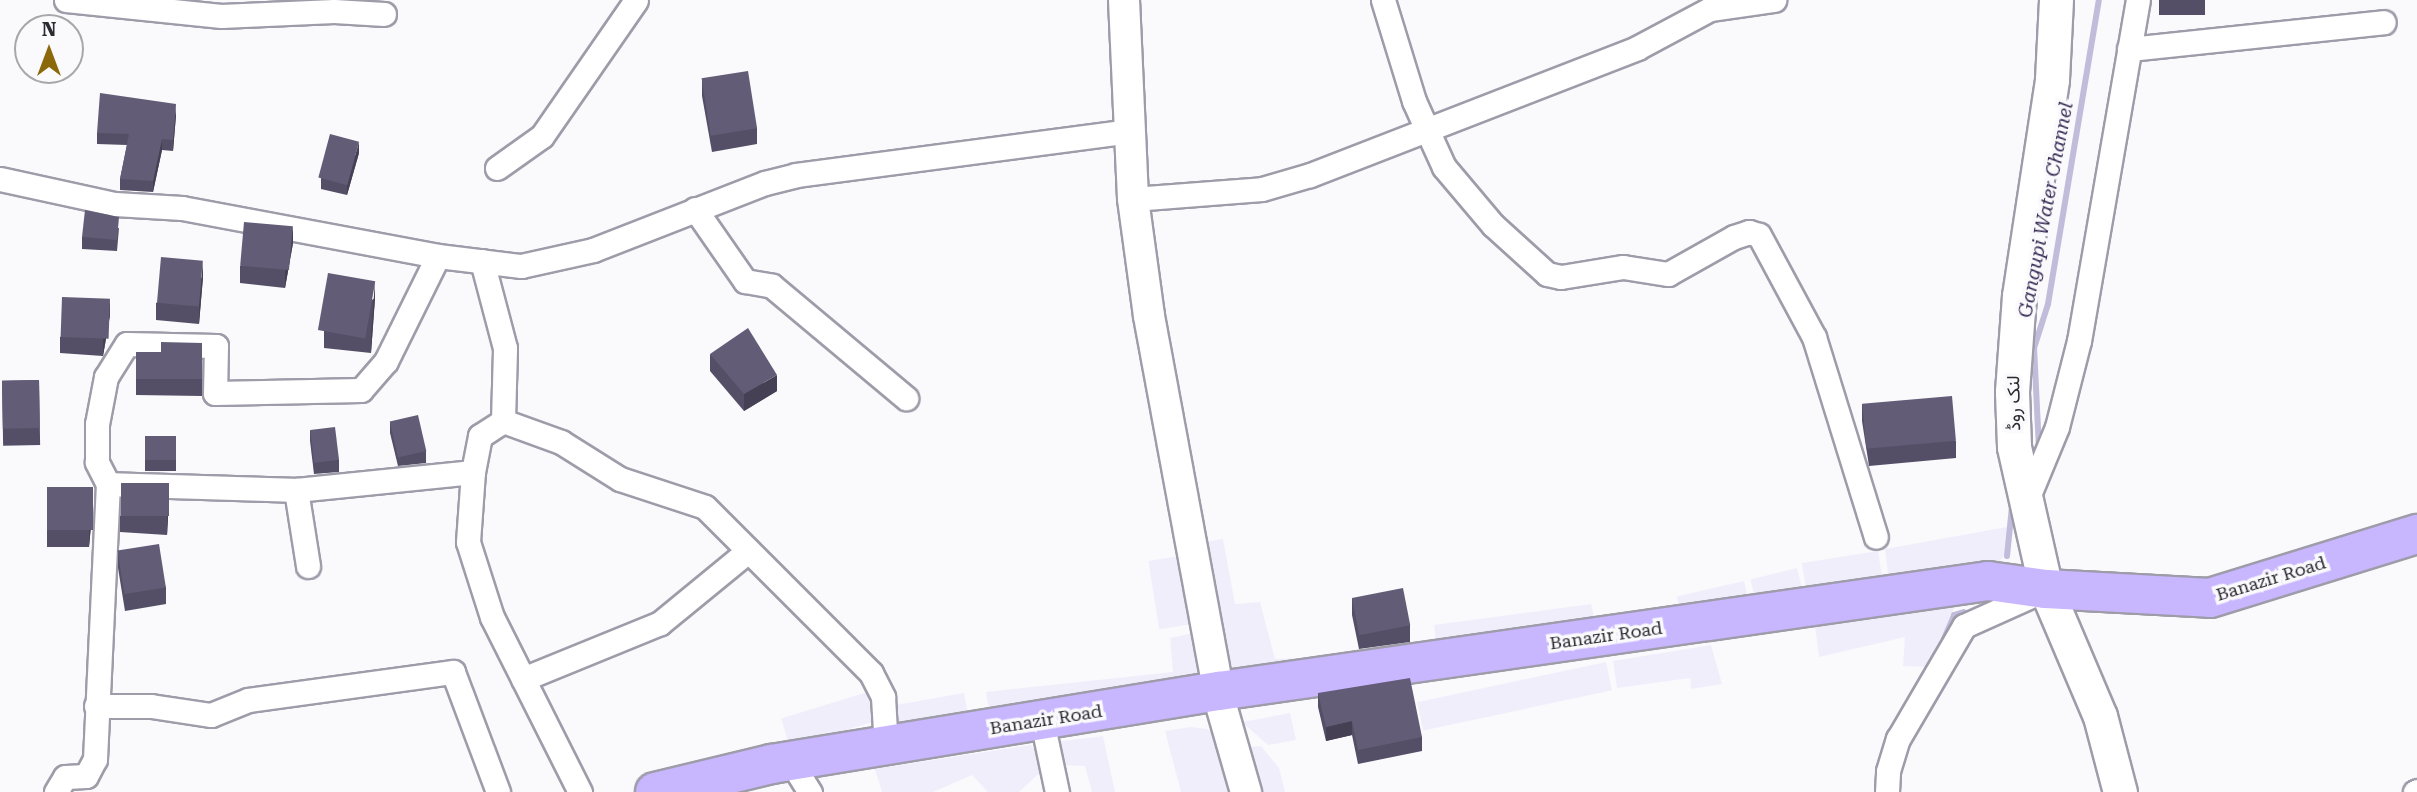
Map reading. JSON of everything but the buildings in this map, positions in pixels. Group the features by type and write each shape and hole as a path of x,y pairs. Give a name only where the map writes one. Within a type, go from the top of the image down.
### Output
{"highway":[{"name":"Banazir Road","path":"655,792 801,777 886,747 1219,691 1988,581 2046,589 2210,597 2417,534"}],"main road":[{"name":"لنک روڈ","path":"2056,0 2052,80 2014,352 2014,447 2046,589 2100,716 2120,792"}],"street":[{"path":"66,0 221,16 334,11 384,15"},
{"path":"497,168 542,136 636,0"},
{"path":"1124,0 1133,199 1149,316 1219,691 1246,792"},
{"path":"1383,0 1426,131 1444,167 1464,193 1547,274 1561,277 1623,267 1668,274 1734,237 1749,232 1759,235 1814,337 1876,537"},
{"path":"1133,199 1262,189 1310,176 1637,47 1710,9 1774,0"},
{"path":"2026,502 2057,427 2079,341 2138,0"},
{"path":"2129,49 2384,22"},
{"path":"0,179 115,204 182,208 438,256 521,266 552,262 765,183 796,176 1130,131"},
{"path":"695,209 745,281 772,286 906,398"},
{"path":"56,792 65,777 86,776 94,759 108,484 97,461 97,424 106,377 127,344 216,346 215,393 361,390 386,360 438,256"},
{"path":"482,261 505,348 503,421"},
{"path":"503,421 480,436 473,472 468,542 492,617 580,792"},
{"path":"503,421 561,442 621,479 705,507 871,673 883,697 886,747"},
{"path":"108,484 296,490 473,472"},
{"path":"296,490 308,566"},
{"path":"523,679 660,623 748,551"},
{"path":"1887,792 1888,771 1898,739 1964,626 2046,589"},
{"path":"96,706 151,706 211,715 248,700 453,672 498,792"},
{"path":"1042,721 1057,792"}],"shaded area":[{"path":"2007,527 2009,550 1998,563 1889,582 1885,549"},
{"path":"1223,539 1235,604 1260,602 1275,659 1301,658 1303,664 1239,684 1224,658 1199,543"},
{"path":"1878,551 1883,581 1807,593 1802,563"},
{"path":"1180,556 1191,624 1159,629 1148,561"},
{"path":"1797,568 1804,596 1757,608 1750,580"},
{"path":"1744,581 1750,606 1683,622 1677,597"},
{"path":"1956,603 1929,667 1903,666 1905,637 1819,657 1815,626"},
{"path":"1591,604 1597,628 1438,655 1434,625"},
{"path":"1194,633 1202,692 990,716 986,692 1173,672 1170,638"},
{"path":"1711,645 1722,684 1691,689 1690,678 1617,688 1613,661"},
{"path":"1606,662 1612,690 1423,730 1417,702"},
{"path":"871,691 880,720 790,747 781,718"},
{"path":"964,693 969,721 890,734 885,707"},
{"path":"1290,713 1296,740 1268,745 1242,722"},
{"path":"1191,727 1207,729 1216,736 1233,792 1181,792 1165,731"},
{"path":"1103,736 1115,792 1092,792 1085,766 1059,765 1055,742"},
{"path":"1031,745 1047,766 1019,792 988,792 972,775 933,792 882,792 875,769"},
{"path":"1261,746 1279,768 1285,792 1254,792 1244,748"}],"waterway":[{"name":"Gangupi Water Channel","path":"2039,449 2034,348 2048,304 2099,0"},
{"name":"Gangupi Water Channel","path":"2007,556 2012,507"},
{"name":"Gangupi Water Channel","path":"1944,639 1954,615 1964,612"}]}
